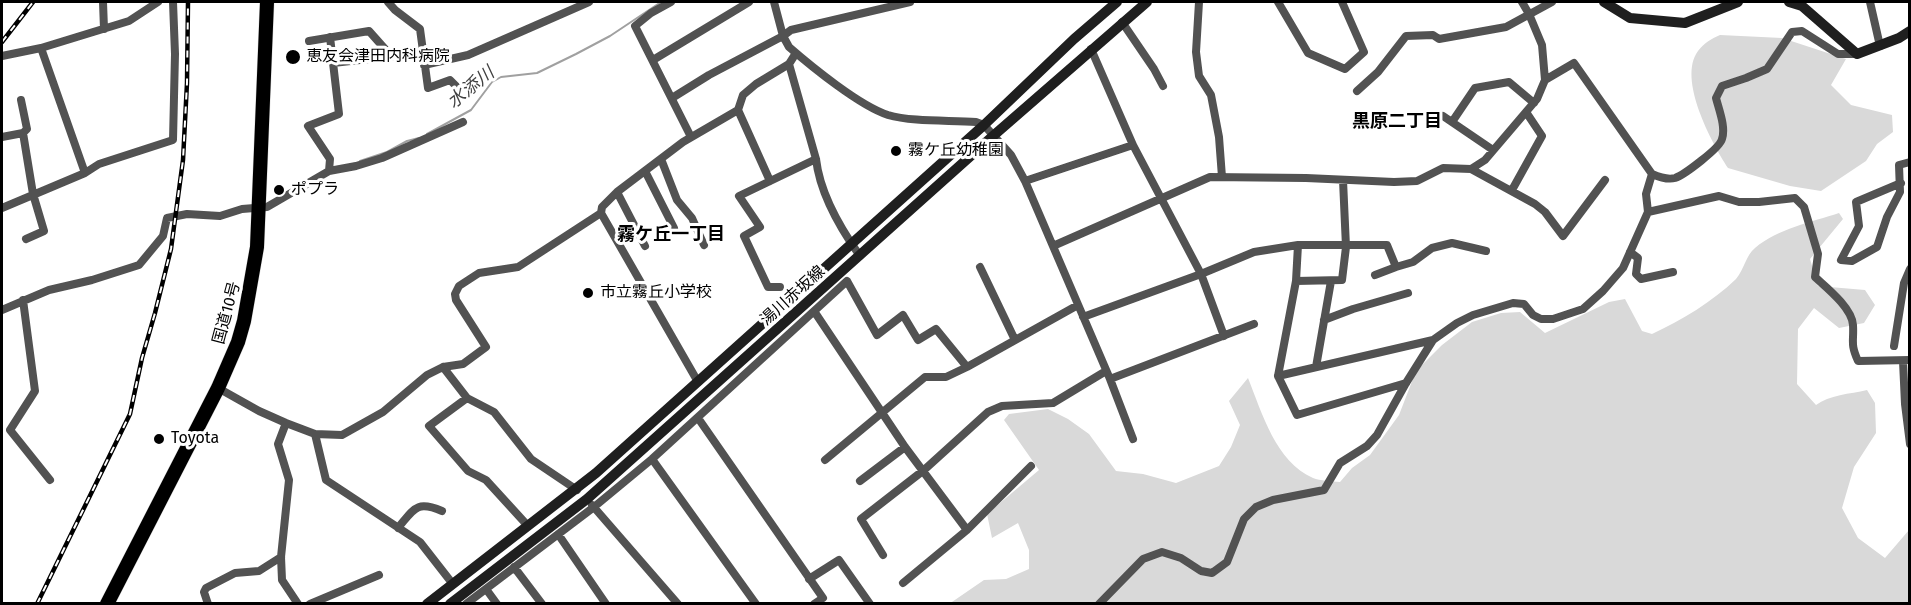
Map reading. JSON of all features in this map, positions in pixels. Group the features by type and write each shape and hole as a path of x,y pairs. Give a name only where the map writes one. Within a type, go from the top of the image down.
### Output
{"highway":[{"name":"国道10号","path":"117,603 249,337 264,262 262,207 267,2"},
{"name":"国道10号","path":"262,207 276,2"},
{"name":"国道10号","path":"107,603 222,390"}],"main road":[{"name":"湯川赤坂線","path":"427,603 577,489 984,125 1074,39 1117,2"},
{"name":"湯川赤坂線","path":"450,603 590,503 993,136 1147,2"},
{"path":"1604,2 1630,18 1685,23 1738,2"},
{"path":"1789,2 1802,4 1857,54 1880,46 1910,31"}],"street":[{"path":"103,2 104,29"},
{"path":"2,56 41,48 129,21 158,2"},
{"path":"2,208 99,164 173,140 175,54 173,2"},
{"path":"388,2 420,29 428,88 450,80 459,89"},
{"path":"424,65 468,55 589,2"},
{"path":"671,2 651,13 635,26 692,137"},
{"path":"653,60 749,2"},
{"path":"774,2 783,36 789,47 851,94 888,115 901,118 976,122 984,125 1011,155 1025,181 1053,246 1133,439"},
{"path":"672,98 791,30 910,2"},
{"path":"1199,2 1196,52 1199,76 1212,94 1219,137 1222,177"},
{"path":"1278,2 1308,53 1345,69 1364,52 1342,2"},
{"path":"1471,169 1485,160 1526,112 1545,80 1542,45 1522,2"},
{"path":"1357,91 1378,72 1406,36 1433,35 1440,39 1506,27 1552,2"},
{"path":"1870,2 1880,46"},
{"path":"1122,22 1163,86"},
{"path":"309,40 369,32 385,49 386,57"},
{"path":"1545,80 1574,63 1652,174 1660,178 1675,178 1710,154 1722,142 1723,131 1716,98 1722,86 1767,69 1792,32 1802,32 1838,54 1857,54"},
{"path":"329,171 330,159 308,126 339,114 330,38"},
{"path":"41,48 85,172"},
{"path":"1091,49 1134,145 1201,274 1224,336"},
{"path":"222,390 286,423 315,434 342,435 383,412 427,375 443,367 463,364 486,347 456,300 455,294 459,286 479,273 518,267 600,213 602,207 617,192 645,171 692,137 738,110 743,95 756,84 789,64 796,53"},
{"path":"333,63 404,55"},
{"path":"789,64 816,159 818,175 836,219 860,256"},
{"path":"1452,122 1475,88 1509,82 1534,102"},
{"path":"2,136 23,133 27,129 21,100"},
{"path":"738,110 770,181"},
{"path":"1512,190 1542,136 1526,112"},
{"path":"1443,116 1493,150"},
{"path":"2,310 49,290 92,280 139,265 163,236 167,218 187,214 220,216 242,209 262,207 329,171 382,158 463,122"},
{"path":"23,133 33,194 44,231 26,239"},
{"path":"1025,181 1134,145"},
{"path":"662,159 677,200 692,218 704,245"},
{"path":"780,287 768,287 744,236 760,227 739,196 816,159"},
{"path":"1901,183 1856,202 1859,226 1841,260 1852,261 1877,247 1887,217 1900,192 1901,183 1899,165 1910,162"},
{"path":"1053,246 1210,177 1394,182 1417,181 1443,168 1471,169 1512,190 1545,212 1563,236 1605,180"},
{"path":"645,171 674,228"},
{"path":"1278,376 1433,340 1473,315 1513,303 1524,304 1533,315 1541,319 1553,319 1583,309 1623,268 1648,212 1646,194 1652,174"},
{"path":"1296,281 1342,280 1346,247 1343,180"},
{"path":"617,192 645,246"},
{"path":"1648,212 1719,196 1739,202 1796,198 1804,207 1818,254 1815,278 1843,304 1854,322 1852,347 1858,361 1906,361 1905,404 1910,444"},
{"path":"600,213 698,382"},
{"path":"1375,275 1413,262 1432,248 1452,243 1486,251"},
{"path":"1298,245 1296,281 1278,376 1297,415 1406,383"},
{"path":"1083,317 1254,252 1298,245 1346,247 1388,245 1396,267"},
{"path":"1630,252 1638,258 1636,273 1641,279 1673,272"},
{"path":"980,267 1015,340"},
{"path":"1894,346 1904,283 1910,269"},
{"path":"466,603 558,534 590,503 652,459 847,281 877,335 903,315 918,340 936,329 967,367"},
{"path":"1316,367 1331,281"},
{"path":"1324,320 1408,293"},
{"path":"23,300 35,391 10,430 50,480"},
{"path":"825,460 925,377 946,376 967,367 1078,305"},
{"path":"814,311 905,447 967,530"},
{"path":"1110,379 1254,324"},
{"path":"1099,603 1143,560 1162,552 1181,558 1201,571 1212,573 1227,562 1244,519 1256,507 1273,500 1324,490 1340,463 1367,446 1377,435 1433,340"},
{"path":"443,367 467,398 494,412 531,459 577,489"},
{"path":"883,555 861,519 924,470 988,412 1002,406 1053,403 1106,370"},
{"path":"467,398 429,426 468,471 486,480 528,526"},
{"path":"698,418 825,601 814,603"},
{"path":"286,423 278,444 289,480 281,557 282,580 298,603"},
{"path":"315,434 326,480 420,542 452,583"},
{"path":"860,482 905,447"},
{"path":"652,459 756,603"},
{"path":"903,583 967,530 1031,466"},
{"path":"590,503 678,603"},
{"path":"398,528 414,509 428,505 442,511"},
{"path":"558,534 606,603"},
{"path":"208,603 204,592 206,588 235,573 259,571 281,557"},
{"path":"809,579 839,560 870,603"},
{"path":"514,567 542,603"},
{"path":"310,603 380,575"},
{"path":"486,589 497,603"}],"shaded area":[{"path":"1720,35 1782,38 1846,59 1831,85 1851,105 1892,115 1893,132 1877,144 1866,161 1821,191 1790,186 1728,168 1699,111 1692,78 1693,63 1698,51"},
{"path":"1839,213 1843,219 1810,259 1818,286 1865,290 1875,305 1864,323 1839,328 1814,308 1798,329 1797,384 1816,405 1833,397 1867,390 1875,403 1876,433 1854,467 1842,508 1858,538 1885,558 1909,530 1909,603 949,604 984,580 1006,579 1029,569 1029,550 1018,523 992,538 987,514 1039,470 1004,420 1009,414 1048,409 1068,419 1089,434 1116,471 1143,474 1176,483 1219,466 1231,447 1240,425 1229,401 1248,378 1265,421 1289,461 1300,471 1313,478 1340,482 1352,468 1370,455 1399,415 1416,371 1442,345 1472,322 1501,313 1520,312 1545,333 1609,302 1625,299 1642,331 1652,334 1696,310 1727,287 1739,275 1752,251 1764,241 1795,227"}],"waterway":[{"name":"水添川","path":"427,134 471,110 492,82 501,77 537,73 610,36 661,2"},
{"name":"水添川","path":"360,161 419,138"}],"railway":[{"path":"2,42 33,2"},
{"path":"37,604 130,414 142,358 171,249 183,160 188,2"}],"place":[{"name":"恵友会津田内科病院","path":"293,57"},
{"name":"霧ケ丘幼稚園","path":"896,151"},
{"name":"ポプラ","path":"279,190"},
{"name":"市立霧丘小学校","path":"588,293"},
{"name":"Toyota","path":"159,439"}],"district":[{"name":"黒原二丁目","path":"1397,122"},
{"name":"霧ケ丘一丁目","path":"671,235"}]}
